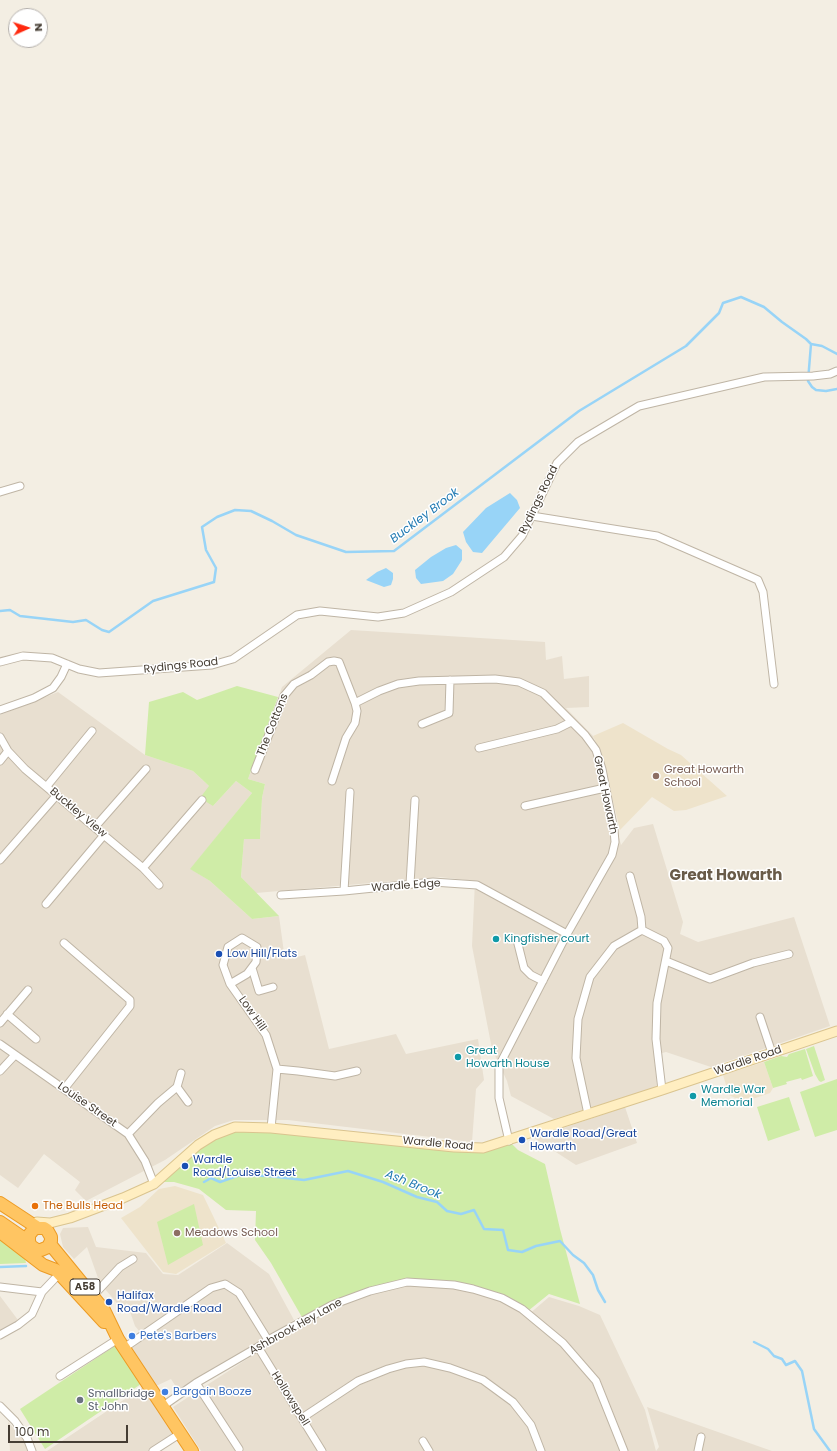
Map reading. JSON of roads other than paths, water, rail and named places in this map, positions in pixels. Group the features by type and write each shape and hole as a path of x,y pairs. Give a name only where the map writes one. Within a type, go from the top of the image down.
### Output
{"highway":[{"name":"A58","path":"0,1203 46,1235 61,1270 119,1340 192,1451"},
{"path":"0,1222 29,1242 34,1248 46,1235 34,1229 29,1235 29,1242"},
{"name":"A58","path":"0,1232 43,1265 61,1270 93,1296 104,1310 119,1340"}],"street":[{"name":"Rydings Road","path":"0,662 23,656 52,658 79,669 99,673 212,665 233,659 297,615 320,611 378,617 404,613 451,592 504,557 522,536 557,463 578,442 640,406 764,377 813,376 830,374 837,371"},
{"path":"0,492 20,486"},
{"path":"532,516 657,536 758,580 763,592 774,684"},
{"name":"The Cottons","path":"255,770 284,696 294,684 306,678 328,662 339,662 355,703"},
{"path":"0,710 34,698 53,688 61,677 67,664"},
{"path":"422,724 449,713 450,680"},
{"name":"Great Howarth","path":"355,703 379,691 398,684 418,681 495,680 519,682 543,693 585,735 596,750 602,769 615,842 612,855 567,934 499,1066 499,1098 509,1141"},
{"path":"332,781 346,738 355,723 355,703"},
{"path":"479,748 557,729 571,722"},
{"path":"47,786 92,731"},
{"name":"Buckley View","path":"0,737 8,751 25,769 143,868 159,885"},
{"path":"0,761 8,751"},
{"path":"95,827 146,769"},
{"path":"525,806 605,788"},
{"path":"344,891 350,792"},
{"path":"0,860 56,796"},
{"path":"143,868 202,800"},
{"path":"410,884 415,800"},
{"path":"46,904 104,835"},
{"path":"630,876 642,917 642,930"},
{"name":"Wardle Edge","path":"281,895 344,891 433,882 477,885 567,934"},
{"path":"642,930 664,941 668,948 658,1003 656,1039 662,1090"},
{"path":"588,1114 576,1058 578,1019 590,977 614,946 642,930"},
{"name":"Low Hill","path":"252,968 256,962 257,947 242,938 228,947 223,965 230,984 266,1035 277,1069 271,1128"},
{"path":"517,940 524,968 531,975 543,981"},
{"path":"64,943 130,1000 130,1006 64,1089"},
{"path":"666,961 710,979 753,963 789,954"},
{"path":"230,984 247,974 252,968"},
{"path":"252,968 259,991 273,987"},
{"path":"0,1023 28,990"},
{"path":"7,1014 36,1039"},
{"path":"760,1017 772,1054"},
{"name":"Wardle Road","path":"46,1235 70,1218 123,1198 154,1184 198,1145 214,1135 235,1127 271,1128 468,1148 484,1148 772,1054 837,1031"},
{"name":"Louise Street","path":"0,1044 128,1134 145,1161 154,1184"},
{"path":"0,1072 15,1055"},
{"path":"277,1069 335,1076 357,1071"},
{"path":"128,1134 158,1103 177,1087 181,1073"},
{"path":"177,1087 188,1102"},
{"name":"Wardle Road","path":"14,1212 40,1223 46,1235"},
{"name":"Wardle Road","path":"46,1235 70,1218"},
{"path":"93,1296 120,1266 133,1259"},
{"path":"0,1335 18,1325 32,1314 42,1292 61,1270"},
{"name":"Ashbrook Hey Lane","path":"163,1406 196,1383 268,1340 332,1305 387,1286 407,1282 454,1285 502,1298 522,1309 563,1344 596,1381 624,1451"},
{"path":"60,1376 119,1340 211,1288 225,1284 240,1293 268,1340"},
{"path":"0,1287 42,1292"},
{"name":"Hollowspell","path":"258,1347 322,1451"},
{"path":"302,1418 358,1381 388,1369 406,1364 424,1362 450,1368 483,1380 513,1402 531,1425 541,1451"},
{"path":"196,1383 239,1449"},
{"path":"0,1406 15,1421 27,1438 32,1451"},
{"path":"153,1451 181,1433"},
{"path":"698,1451 701,1437"},
{"path":"423,1441 429,1451"}],"water":[{"path":"510,493 517,500 520,508 482,553 473,552 466,542 463,532 486,508"},
{"path":"456,545 462,550 462,560 453,574 443,581 421,584 416,578 415,570 431,557 446,548"},
{"path":"386,568 393,573 391,585 384,587 366,580 377,572"}],"waterway":[{"name":"Buckley Brook","path":"0,611 10,610 20,616 73,622 86,620 102,630 109,632 153,601 214,582 216,568 206,550 202,527 217,517 235,510 251,511 296,535 346,552 394,551 579,411 686,346 719,313 723,303 741,297 764,307 811,344 808,381 812,387 816,390 826,391 837,389"},
{"path":"811,344 822,346 837,354"},
{"name":"Ash Brook","path":"204,1182 211,1178 220,1182 240,1175 304,1180 348,1171 383,1182 417,1197 437,1202 447,1211 461,1214 474,1210 484,1229 503,1230 508,1250 522,1252 536,1246 560,1241 573,1255 584,1263 593,1275 598,1290 605,1302"},
{"name":"Ash Brook","path":"0,1267 26,1266"},
{"name":"Ash Brook","path":"754,1342 768,1349 774,1356 782,1359 786,1365 795,1361 802,1371 814,1429 830,1451"}],"place":[{"name":"Great Howarth School","path":"656,776"},
{"name":"Kingfisher court","path":"496,939"},
{"name":"Low Hill/Flats","path":"219,954"},
{"name":"Great Howarth House","path":"458,1057"},
{"name":"Wardle War Memorial","path":"693,1096"},
{"name":"Wardle Road/Great Howarth","path":"522,1140"},
{"name":"Wardle Road/Louise Street","path":"185,1166"},
{"name":"The Bulls Head","path":"35,1206"},
{"name":"Meadows School","path":"177,1233"},
{"name":"Halifax Road/Wardle Road","path":"109,1302"},
{"name":"Pete's Barbers","path":"132,1336"},
{"name":"Bargain Booze","path":"165,1392"},
{"name":"Smallbridge St John","path":"80,1400"}],"district":[{"name":"Great Howarth","path":"726,876"}]}
